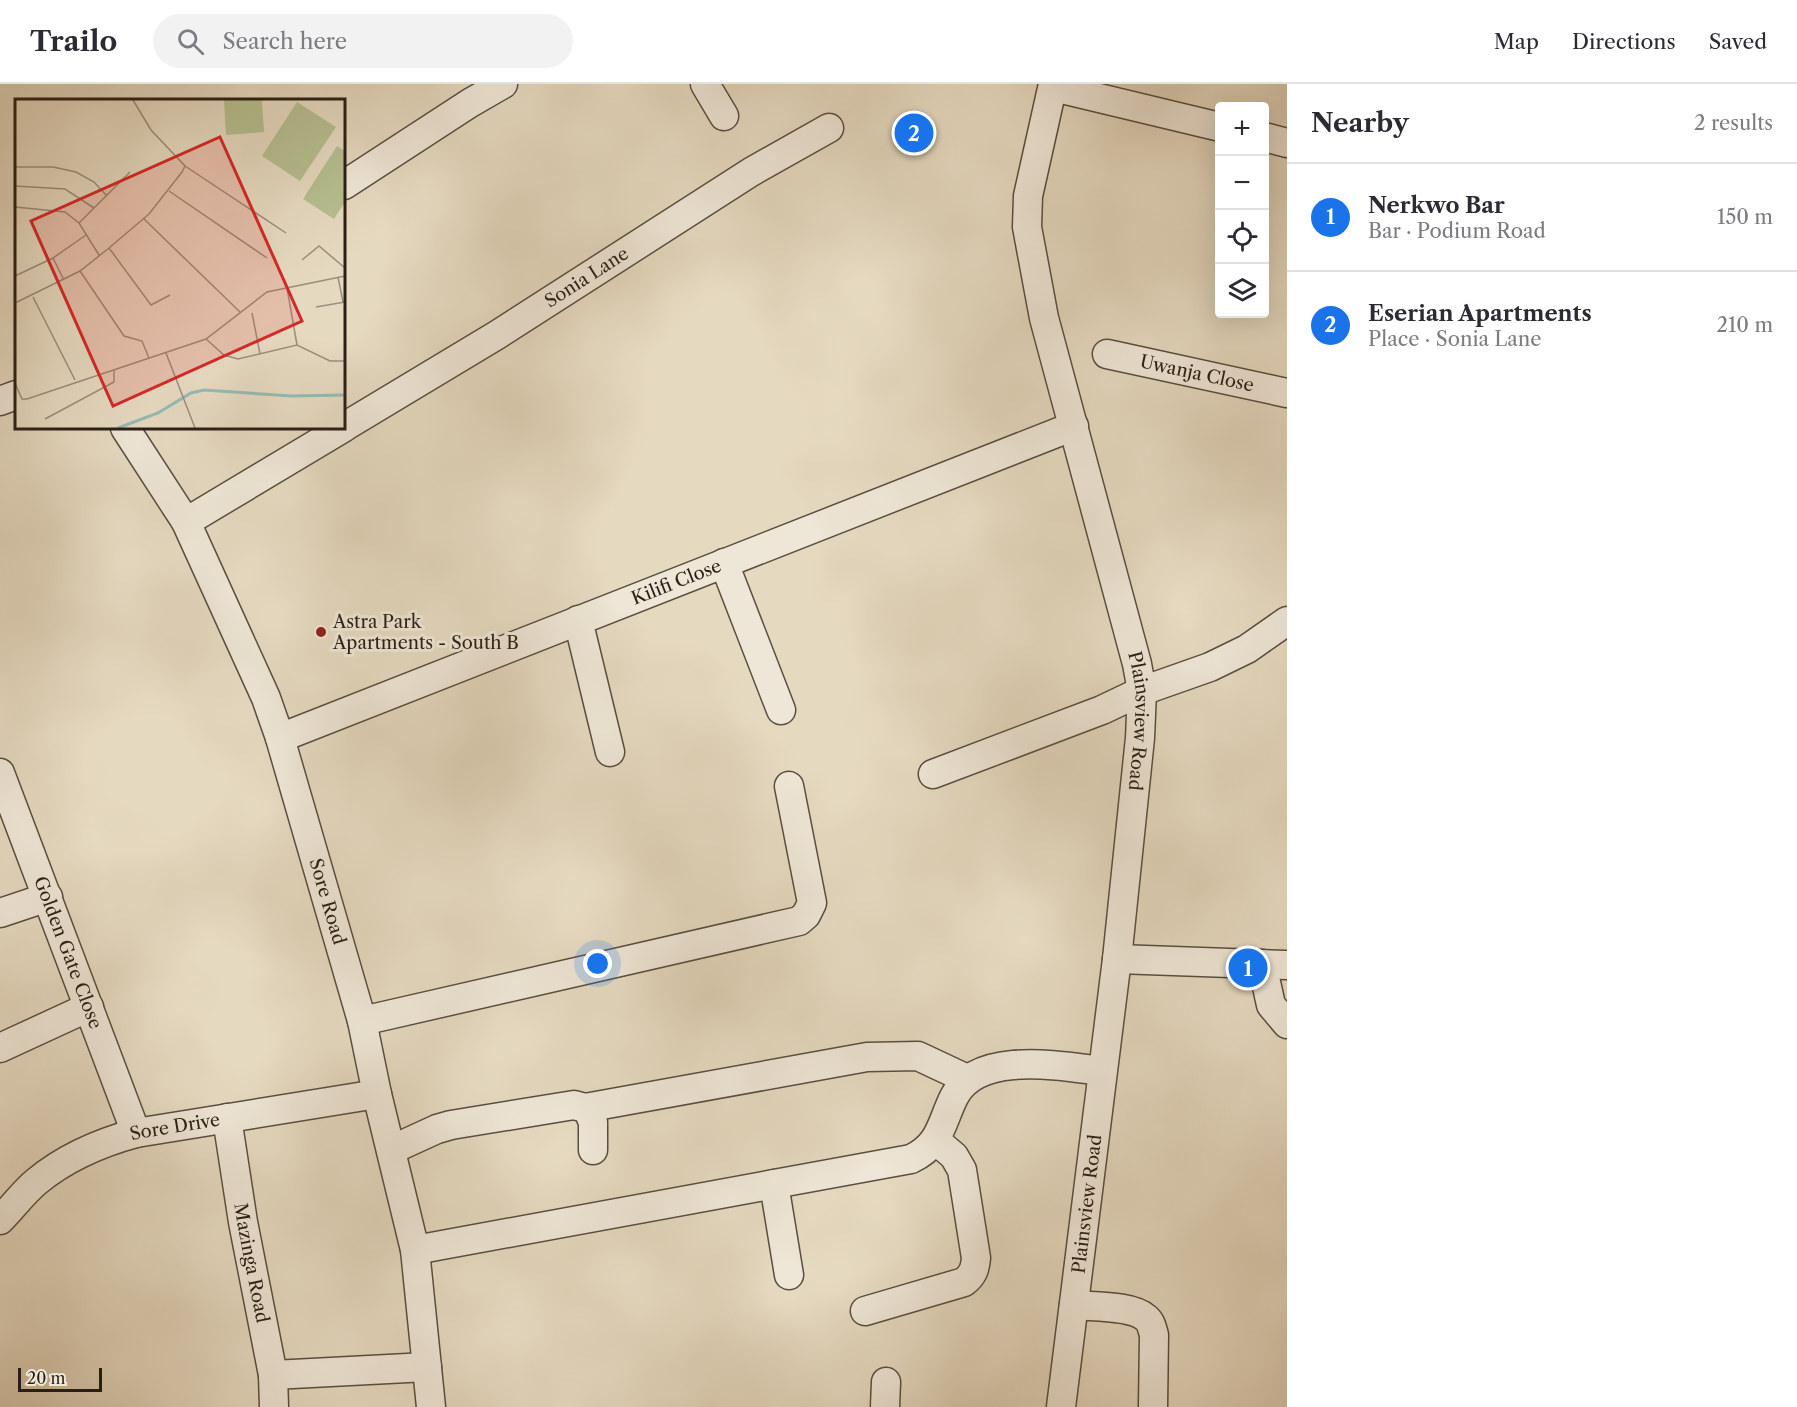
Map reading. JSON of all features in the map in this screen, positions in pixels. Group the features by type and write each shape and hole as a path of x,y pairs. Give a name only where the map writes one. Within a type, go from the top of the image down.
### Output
{"street":[{"path":"345,184 503,84"},
{"path":"705,84 724,116"},
{"path":"1053,86 1215,126"},
{"name":"Plainsview Road","path":"1053,86 1028,196 1027,227 1044,318 1137,664 1142,691 1140,738 1117,959 1061,1407"},
{"name":"Sonia Lane","path":"345,426 497,335 752,172 829,128"},
{"path":"1269,138 1287,143"},
{"name":"Uwanja Close","path":"1107,354 1287,393"},
{"path":"0,400 15,395"},
{"name":"Kilifi Close","path":"280,738 1074,426"},
{"name":"Sore Road","path":"125,429 186,522 266,698 280,738 362,1021 377,1094 415,1250 431,1407"},
{"name":"Sonia Lane","path":"186,522 340,429"},
{"path":"724,563 781,710"},
{"path":"578,620 610,752"},
{"path":"933,774 1102,710 1142,691 1210,667 1247,649 1287,621"},
{"name":"Golden Gate Close","path":"0,773 136,1133"},
{"path":"362,1021 799,921 809,911 812,903 789,786"},
{"path":"0,913 48,897"},
{"path":"1117,959 1275,964 1271,1005 1287,1024"},
{"path":"0,1048 89,1007"},
{"path":"391,1150 451,1125 574,1105 585,1108 867,1057 918,1056 967,1079"},
{"path":"415,1250 911,1159 923,1153 935,1140 954,1096 967,1079 985,1070 1006,1066 1040,1065 1102,1071"},
{"name":"Sore Drive","path":"0,1220 35,1183 76,1155 104,1142 136,1133 377,1094"},
{"path":"585,1108 593,1122 593,1150"},
{"name":"Mazinga Road","path":"227,1118 243,1222 273,1375 274,1407"},
{"path":"865,1311 964,1282 975,1270 976,1258 962,1170 954,1156 935,1140"},
{"path":"774,1184 789,1275"},
{"path":"1074,1305 1131,1310 1144,1316 1150,1323 1154,1335 1153,1407"},
{"path":"273,1375 427,1367"}],"place":[{"name":"Eserian Apartments","path":"914,133"},
{"name":"Astra Park Apartments - South B","path":"321,632"},
{"name":"Nerkwo Bar","path":"1248,968"}]}
